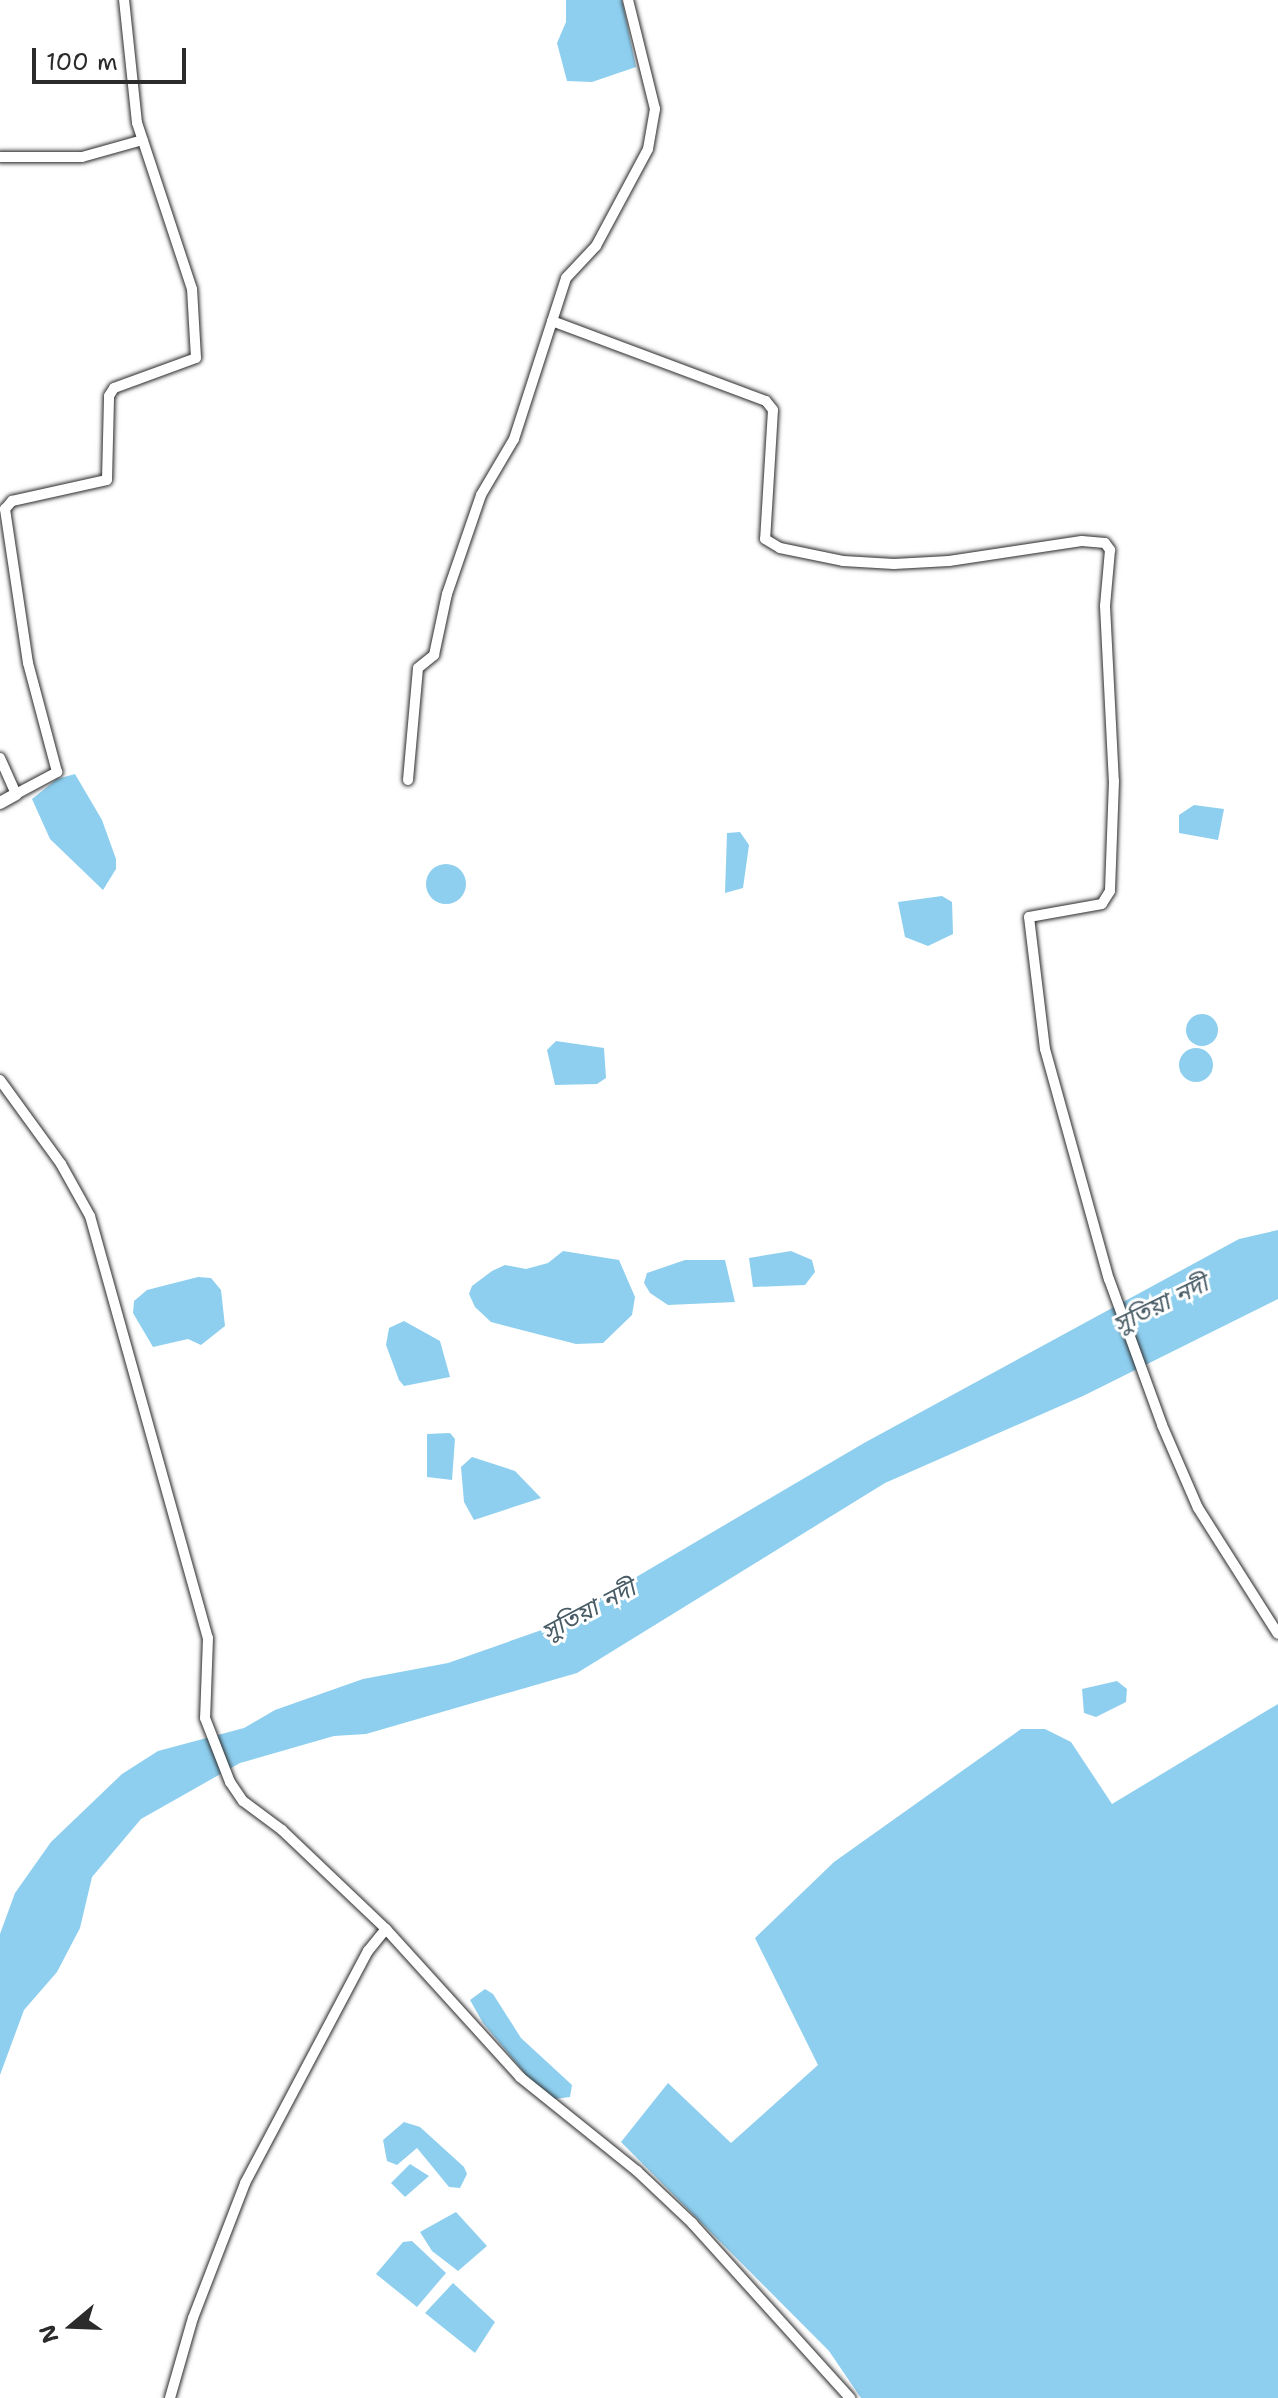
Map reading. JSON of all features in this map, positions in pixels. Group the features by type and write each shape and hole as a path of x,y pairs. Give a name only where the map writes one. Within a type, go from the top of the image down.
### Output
{"street":[{"path":"0,803 57,772 28,663 5,509 12,501 107,480 109,396 114,388 196,358 192,289 137,123 124,0"},
{"path":"408,780 418,668 434,655 447,594 481,495 514,439 566,278 596,246 648,149 655,109 628,0"},
{"path":"0,157 82,157 143,140"},
{"path":"552,321 766,401 773,410 765,539 780,548 843,561 894,564 949,561 1082,541 1105,543 1110,550 1105,606 1114,781 1110,891 1102,904 1029,917 1045,1049 1109,1279 1162,1425 1198,1508 1278,1634"},
{"path":"0,758 16,794"},
{"path":"0,1080 61,1164 90,1216 208,1638 205,1718 230,1782 243,1801 273,1822 386,1929 520,2077 637,2171 692,2223 850,2398"},
{"path":"170,2398 198,2304 245,2183 368,1951 386,1929"}],"water":[{"path":"566,0 622,0 636,67 592,82 567,81 557,43 566,22"},
{"path":"75,774 102,820 116,859 116,869 103,890 50,839 32,799 57,779"},
{"path":"1194,805 1224,809 1218,840 1179,833 1179,815"},
{"path":"740,832 749,845 743,888 725,893 727,833"},
{"path":"446,864 460,870 466,884 460,898 446,904 432,898 426,884 432,870"},
{"path":"942,896 952,902 953,934 928,946 905,937 898,902"},
{"path":"1202,1014 1213,1019 1218,1030 1213,1041 1202,1046 1191,1041 1186,1030 1191,1019"},
{"path":"556,1041 604,1048 606,1078 597,1084 555,1085 547,1050"},
{"path":"1196,1048 1208,1053 1213,1065 1208,1077 1196,1082 1184,1077 1179,1065 1184,1053"},
{"name":"সুতিয়া নদী","path":"1278,1230 1278,1299 1083,1396 885,1483 577,1673 366,1734 334,1736 240,1763 141,1819 92,1877 80,1928 57,1972 24,2010 0,2075 0,1934 15,1893 51,1842 122,1774 158,1751 244,1728 275,1710 363,1679 448,1663 553,1626 864,1443 1239,1239"},
{"path":"563,1251 619,1260 635,1297 632,1315 603,1343 576,1344 491,1322 475,1307 469,1294 472,1286 492,1271 505,1265 526,1269 548,1263"},
{"path":"791,1251 812,1260 815,1272 805,1285 753,1287 749,1258"},
{"path":"685,1260 725,1260 735,1302 668,1305 650,1293 644,1283 647,1273"},
{"path":"198,1277 211,1278 221,1290 225,1326 201,1345 188,1339 153,1347 133,1313 134,1301 147,1290"},
{"path":"404,1321 440,1341 450,1377 404,1386 399,1380 386,1345 389,1328"},
{"path":"450,1433 455,1439 452,1480 427,1477 427,1434"},
{"path":"472,1457 515,1471 541,1498 474,1520 464,1502 461,1467"},
{"path":"1117,1681 1127,1689 1126,1702 1096,1717 1084,1713 1082,1689"},
{"path":"1278,1704 1278,2398 861,2398 829,2351 621,2142 668,2083 731,2143 818,2065 755,1938 834,1862 1021,1729 1045,1729 1071,1742 1112,1804"},
{"path":"485,1989 493,1994 521,2038 572,2085 570,2097 554,2099 538,2089 483,2023 470,2000"},
{"path":"404,2122 420,2127 464,2167 467,2174 460,2188 449,2187 417,2148 397,2165 387,2161 383,2140"},
{"path":"410,2164 429,2176 405,2197 391,2183"},
{"path":"456,2212 487,2246 458,2271 432,2251 420,2232"},
{"path":"412,2241 446,2273 417,2307 376,2274 403,2242"},
{"path":"453,2283 495,2322 475,2353 425,2313"}]}
